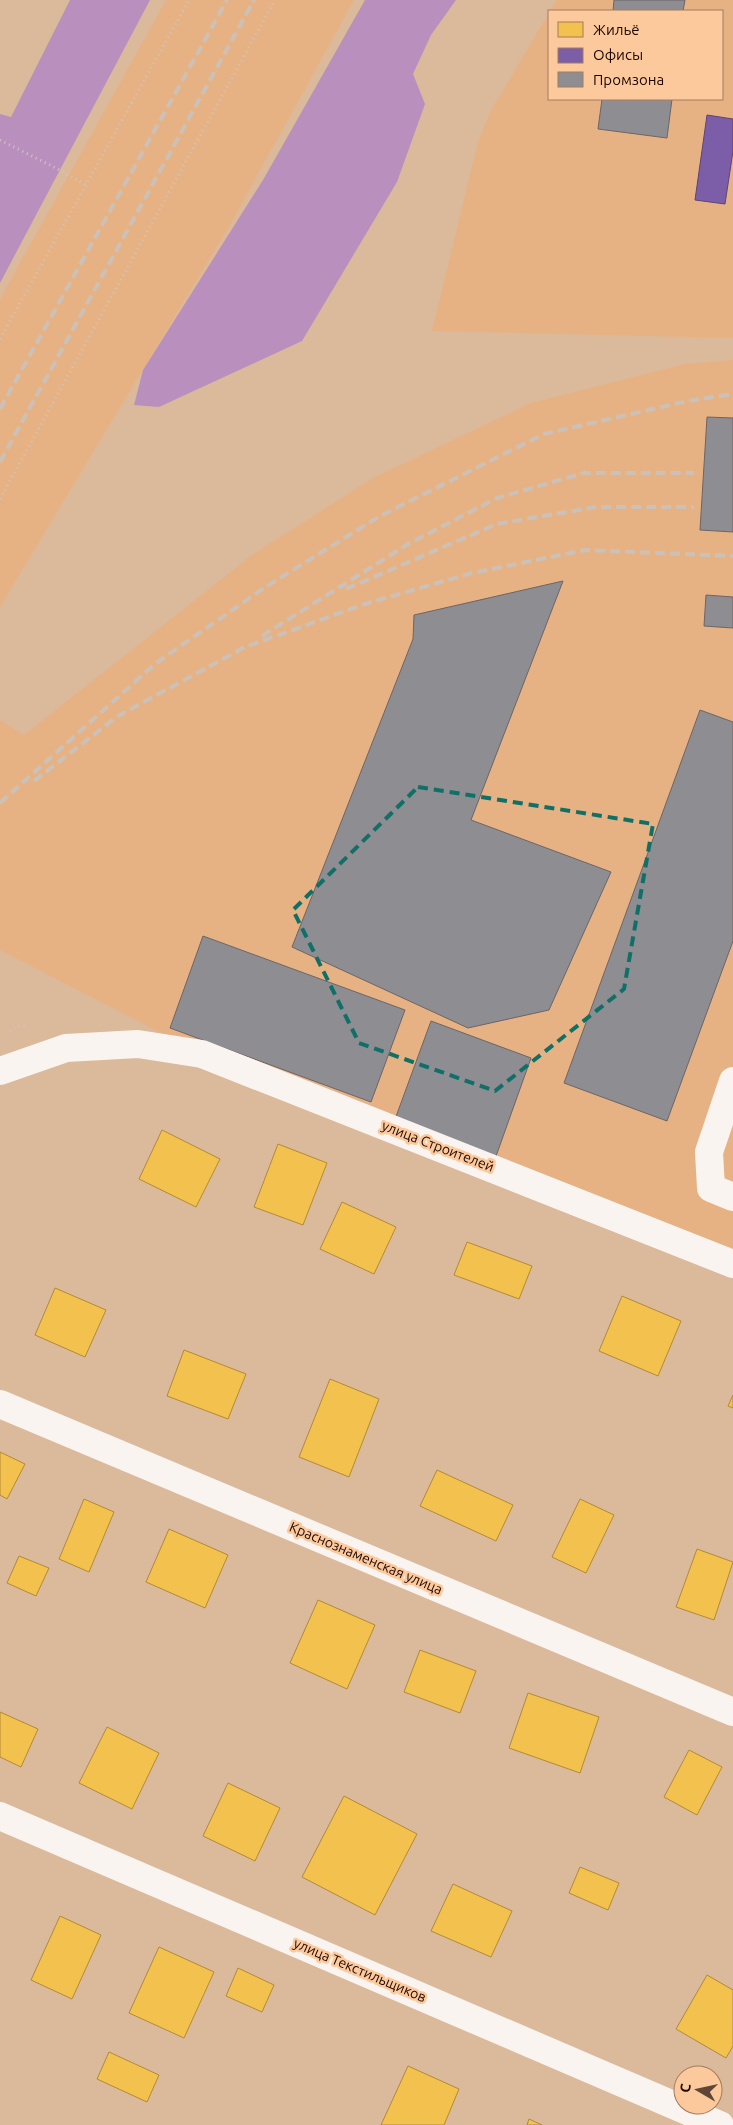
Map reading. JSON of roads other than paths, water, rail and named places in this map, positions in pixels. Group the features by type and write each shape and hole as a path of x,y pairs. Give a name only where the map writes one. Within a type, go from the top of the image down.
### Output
{"street":[{"name":"улица Строителей","path":"0,1071 66,1048 138,1044 202,1054 733,1264"},
{"path":"733,1081 709,1152 711,1188 733,1196"},
{"name":"Краснознаменская улица","path":"0,1404 733,1712"},
{"name":"улица Текстильщиков","path":"0,1816 720,2125"}],"railway":[{"path":"0,409 227,0"},
{"path":"0,462 254,0"},
{"path":"0,803 156,663 267,586 380,516 544,434 688,401 733,394"},
{"path":"262,636 408,544 497,498 584,473 694,473"},
{"path":"346,589 497,524 596,507 694,507"},
{"path":"34,781 118,716 245,647 365,604 472,573 585,550 733,556"}]}
